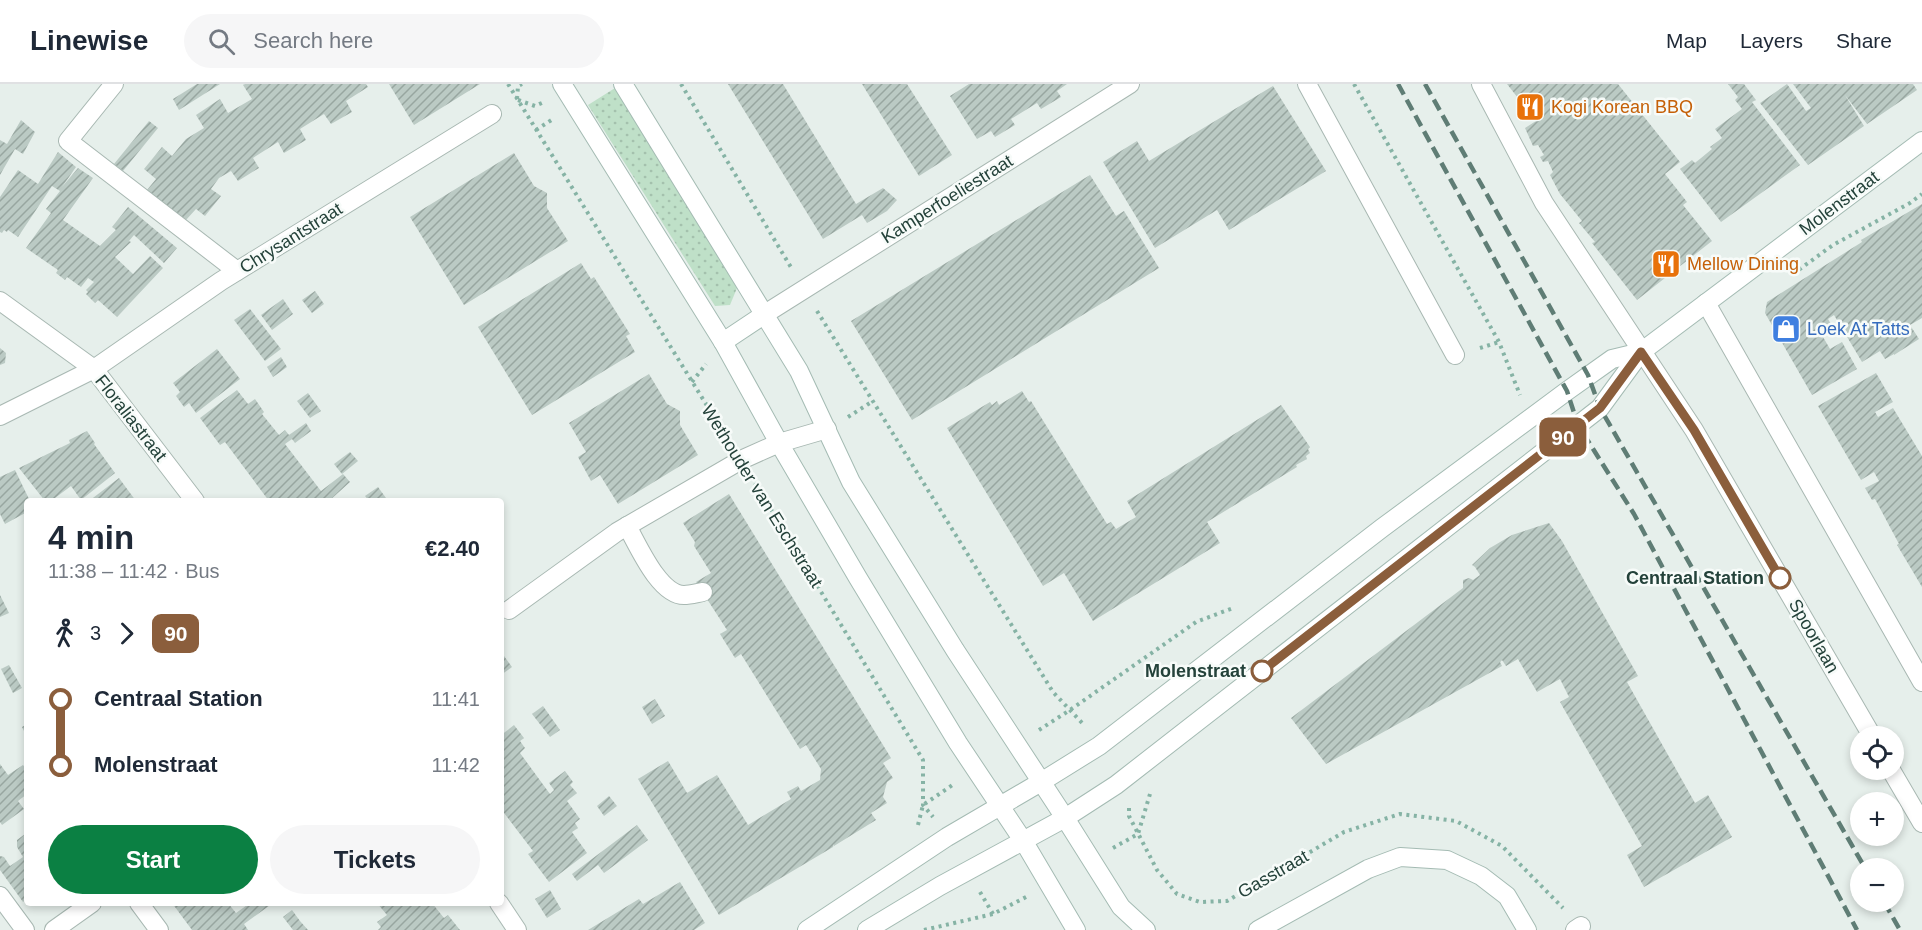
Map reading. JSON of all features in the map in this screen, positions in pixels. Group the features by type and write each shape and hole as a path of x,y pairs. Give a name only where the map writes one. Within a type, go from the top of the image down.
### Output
{"street":[{"path":"114,84 68,141 237,271"},
{"path":"562,84 723,342 858,578 958,743 1024,842 1076,930"},
{"path":"623,84 799,371 851,482 955,650 1121,907 1146,930"},
{"name":"Kamperfoeliestraat","path":"723,342 1130,84"},
{"path":"1307,84 1455,354"},
{"name":"Spoorlaan","path":"1481,84 1544,203 1694,430 1866,726"},
{"name":"Chrysantstraat","path":"0,416 94,369 237,271 492,114"},
{"name":"Molenstraat","path":"867,930 968,870 1065,818 1132,773 1600,408 1641,352 1922,141"},
{"name":"Floraliastraat","path":"0,301 94,369 193,498"},
{"path":"1706,303 1922,682"},
{"name":"Molenstraat","path":"807,930 947,837 1041,783 1098,746 1382,528 1529,419 1612,359 1641,352"},
{"path":"509,610 627,526 741,460 779,443 827,429"},
{"path":"627,526 657,578 668,589 682,596 703,592"},
{"path":"1897,780 1922,823"},
{"path":"1258,930 1368,869 1400,857 1447,860 1481,876 1507,896 1527,930"},
{"path":"0,896 25,930"},
{"path":"54,930 88,906"},
{"path":"141,906 159,930"},
{"path":"501,906 518,930"}],"path":[{"name":"Wethouder van Eschstraat","path":"508,84 741,460 923,760 922,805 947,837"},
{"path":"517,99 518,86 522,84"},
{"path":"681,84 804,289 1053,692 1070,710 1196,622 1240,605"},
{"path":"1354,84 1499,342 1529,419"},
{"path":"1791,276 1833,245 1910,203 1922,194"},
{"name":"Gasstraat","path":"1138,834 1157,870 1177,894 1200,902 1227,901 1344,832 1400,814"},
{"path":"968,870 993,914"}],"green space":[{"path":"615,88 737,288 730,305 715,306 588,105"}],"building":[{"path":"197,84 220,84 179,110 173,99"},
{"path":"366,84 368,87 346,101 352,112 331,124 324,114 300,129 306,140 284,153 278,142 253,158 259,168 238,181 231,171 219,178 211,189 221,196 205,216 196,209 186,220 147,190 156,179 144,169 162,147 172,156 186,139 204,128 196,115 220,99 228,113 252,99 243,85"},
{"path":"389,84 480,84 414,125"},
{"path":"728,84 783,84 856,204 883,188 897,200 887,211 867,223 862,215 823,239"},
{"path":"862,84 907,84 952,155 919,176"},
{"path":"969,84 1067,84 1057,91 1061,97 1041,109 1037,103 1011,119 1015,125 995,137 991,131 977,139 950,96"},
{"path":"1507,84 1618,84 1680,162 1665,174 1687,202 1683,205 1712,241 1637,300 1592,243 1595,242 1579,223 1582,221 1560,194 1550,175 1553,172 1548,161 1543,162 1540,157 1544,155 1538,145 1533,146 1525,128 1536,121"},
{"path":"1728,84 1744,84 1756,100 1752,102 1800,165 1721,222 1680,169 1692,160 1695,163 1712,149 1710,147 1722,138 1715,129 1742,109 1735,100 1738,97"},
{"path":"1787,84 1806,111 1811,108 1793,84 1913,84 1917,90 1867,124 1845,95 1864,126 1808,165 1760,103"},
{"path":"1273,86 1326,171 1229,230 1217,210 1155,248 1103,162 1137,141 1149,161"},
{"path":"21,120 35,132 23,154 15,149 0,175 0,140 7,144"},
{"path":"149,121 158,128 123,171 114,164"},
{"path":"58,152 76,167 62,187 78,168 93,178 63,220 100,246 116,230 112,227 128,207 177,248 164,263 134,235 129,241 131,242 115,257 133,274 150,256 163,268 117,317 98,300 95,303 86,294 88,292 86,290 94,282 88,278 81,287 67,277 65,280 56,273 58,270 26,248 51,213 46,209 60,191 52,186 18,237 8,230 0,232 0,197 18,170 38,184"},
{"path":"514,153 534,186 547,193 547,208 568,241 464,305 410,217"},
{"path":"1090,175 1116,216 1124,211 1159,268 912,420 851,321"},
{"path":"1922,204 1922,318 1910,325 1919,339 1885,359 1880,351 1862,362 1834,315 1828,319 1831,324 1819,330 1830,349 1842,342 1857,369 1812,395 1765,313 1767,302 1862,242 1861,240"},
{"path":"581,263 591,279 594,277 630,334 626,336 635,352 532,415 478,327"},
{"path":"315,291 324,304 312,313 302,300"},
{"path":"283,299 293,314 272,330 261,315"},
{"path":"250,309 281,349 265,361 234,320"},
{"path":"0,348 6,353 5,363 0,365"},
{"path":"217,349 240,379 196,413 189,403 184,407 176,396 180,392 173,383"},
{"path":"281,357 287,367 273,377 267,367"},
{"path":"1876,373 1893,402 1875,412 1878,417 1893,408 1922,456 1922,587 1897,545 1899,544 1875,499 1872,500 1865,488 1879,481 1874,472 1861,480 1818,406"},
{"path":"649,374 667,404 680,411 680,425 698,455 618,504 600,475 591,481 578,457 586,452 569,423"},
{"path":"237,390 248,404 255,399 264,412 262,414 279,435 285,430 289,435 306,423 311,431 295,443 292,439 285,444 321,491 343,474 350,482 332,498 267,498 225,442 220,445 200,418"},
{"path":"1022,391 1029,402 1031,401 1107,524 1111,522 1116,529 1136,517 1127,501 1281,405 1310,447 1308,449 1310,453 1306,456 1307,459 1296,465 1297,467 1207,522 1220,543 1093,621 1064,573 1043,586 947,428 990,402 992,405 997,401 999,405"},
{"path":"308,393 321,411 310,418 297,401"},
{"path":"87,431 115,473 84,498 80,498 71,486 55,498 43,498 19,468 70,443 69,440"},
{"path":"350,452 358,461 342,474 334,464"},
{"path":"15,470 29,498 24,498 24,514 5,524 0,514 0,477"},
{"path":"119,478 134,498 93,498"},
{"path":"378,487 386,498 367,498 365,496"},
{"path":"729,494 891,758 883,763 893,778 887,782 883,797 887,803 871,813 876,820 719,915 638,779 668,761 687,793 717,775 748,825 791,799 787,792 798,786 801,791 820,780 821,769 806,745 800,749 741,654 735,658 720,634 727,630 696,582 711,573 683,523"},
{"path":"1549,523 1562,541 1638,676 1627,682 1695,803 1708,795 1732,837 1644,887 1627,855 1642,846 1560,702 1569,697 1560,679 1537,692 1518,659 1506,666 1502,660 1500,662 1502,666 1326,764 1291,718 1463,588 1463,580 1469,578 1473,580 1480,575 1472,565 1490,548 1512,535"},
{"path":"0,595 9,613 0,617"},
{"path":"504,656 512,667 504,673"},
{"path":"9,665 22,688 13,693 1,669"},
{"path":"655,699 665,716 652,724 642,707"},
{"path":"543,706 560,730 550,737 532,714"},
{"path":"514,725 524,738 520,741 525,748 520,753 550,794 554,790 549,783 565,771 573,782 570,785 577,793 567,801 580,819 575,823 578,828 572,832 587,853 549,882 528,854 533,851 504,813 504,733"},
{"path":"0,764 8,775 23,765 24,796 18,801 24,809 2,825 0,822"},
{"path":"609,796 617,806 604,816 597,806"},
{"path":"637,825 648,840 604,873 598,865 577,881 572,874"},
{"path":"24,835 23,902 0,870 0,856 4,857 10,866 23,857 17,847 17,840"},
{"path":"680,882 705,923 694,930 588,930 639,899 643,904"},
{"path":"550,890 561,909 547,918 535,899"},
{"path":"174,906 230,906 236,913 246,906 269,906 244,924 248,930 192,930"},
{"path":"380,906 434,906 444,918 448,915 460,930 378,930 381,927 377,922 387,915"},
{"path":"292,910 308,930 293,930 283,917"}],"railway":[{"path":"1398,84 1567,391 1578,425 1634,514 1857,930"},
{"path":"1425,84 1588,375 1600,408 1859,858"},
{"path":"1890,912 1900,930"}],"bus line":[{"name":"90","path":"1262,671 1600,408 1641,352 1694,430 1780,578"}],"place":[{"name":"Kogi Korean BBQ","path":"1530,107"},
{"name":"Mellow Dining","path":"1666,264"},
{"name":"Loek At Tatts","path":"1786,329"},
{"name":"Centraal Station","path":"1780,578"},
{"name":"Molenstraat","path":"1262,671"}]}
